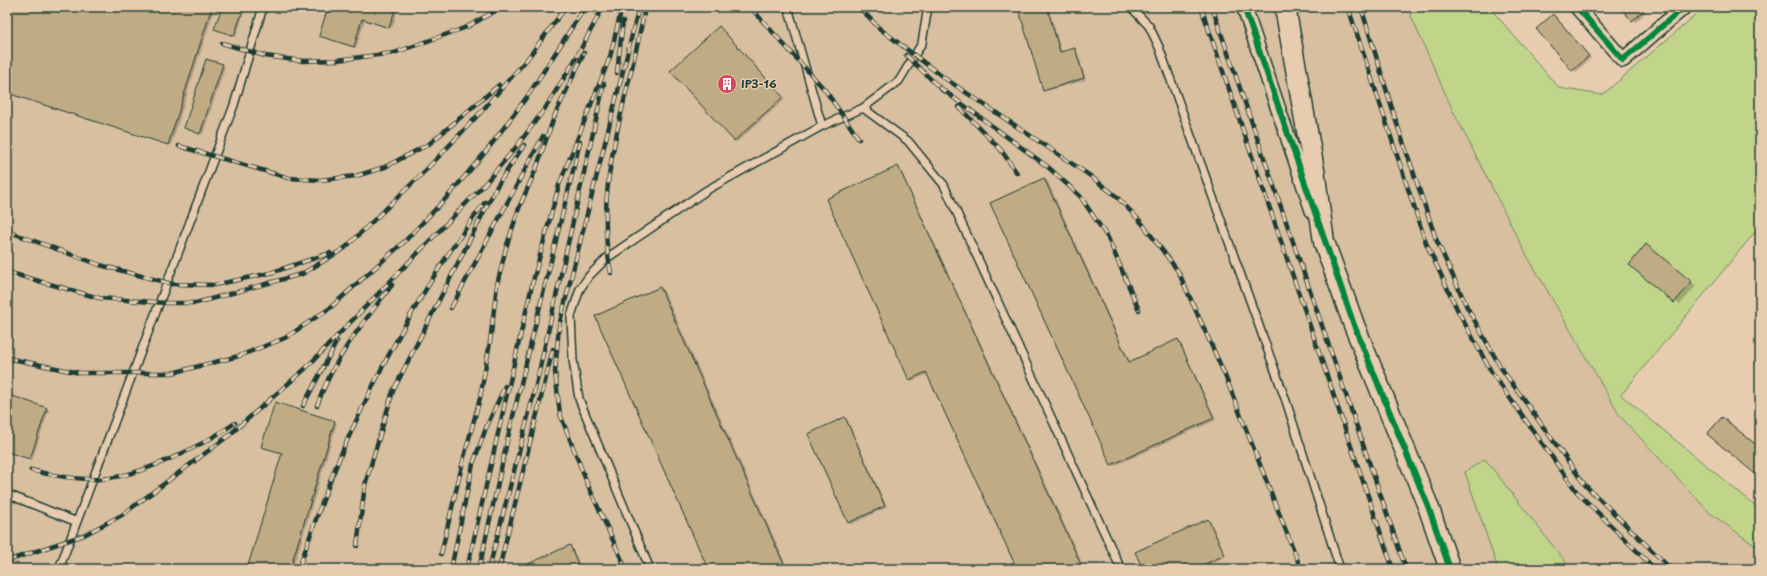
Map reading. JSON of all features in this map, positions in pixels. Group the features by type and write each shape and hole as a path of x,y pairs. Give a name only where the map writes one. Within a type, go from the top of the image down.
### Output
{"street":[{"path":"1244,7 1324,242 1354,325 1428,506 1450,569"},
{"path":"1285,7 1314,170 1324,242"},
{"path":"1577,7 1623,60 1684,7"}],"lane":[{"path":"59,569 234,105 263,7"},
{"path":"788,7 822,126"},
{"path":"650,569 579,398 573,360 572,316 580,289 589,276 607,258 707,190 822,126 863,108 899,81 922,43 928,7"},
{"path":"1131,7 1149,26 1158,47 1286,401 1340,569"},
{"path":"863,108 908,141 944,185 1121,569"},
{"path":"7,494 77,522"}],"shaded area":[{"path":"7,7 1409,7 1411,16 1453,111 1525,252 1620,416 1710,513 1760,549 1760,569 7,569"}],"green space":[{"path":"1409,7 1489,7 1559,88 1602,95 1705,7 1760,7 1760,226 1621,395 1760,510 1760,549 1710,513 1620,416 1525,252 1453,111 1411,16"},
{"path":"1485,459 1571,569 1498,569 1465,472"}],"building":[{"path":"7,7 212,7 168,145 7,93"},
{"path":"222,7 244,7 234,36 214,29"},
{"path":"328,7 396,7 389,28 362,19 354,47 319,36"},
{"path":"1018,7 1047,7 1060,52 1075,48 1084,78 1043,91"},
{"path":"1620,7 1641,7 1644,10 1632,21"},
{"path":"1553,14 1589,56 1572,71 1536,29"},
{"name":"ІРЗ-16","path":"719,26 783,97 734,141 670,71"},
{"path":"206,59 223,64 200,134 184,128"},
{"path":"898,166 1083,569 1017,569 926,372 909,380 826,199"},
{"path":"1044,178 1129,362 1178,339 1214,418 1111,465 990,203"},
{"path":"1646,244 1692,282 1674,303 1629,265"},
{"path":"660,287 786,569 708,569 595,316"},
{"path":"7,394 47,408 30,459 7,452"},
{"path":"275,402 335,421 290,569 247,569 282,453 261,447"},
{"path":"845,417 885,506 848,523 808,434"},
{"path":"1722,417 1760,448 1760,478 1707,434"},
{"path":"1208,519 1225,555 1194,569 1143,569 1135,552"},
{"path":"570,545 580,569 530,569 528,564"}],"railway":[{"path":"222,43 265,56 303,61 337,60 394,53 467,27 502,7"},
{"path":"7,272 99,298 166,303 196,303 302,274 345,248 426,170 481,112 528,58 566,7"},
{"path":"7,358 80,373 172,373 239,356 285,338 330,308 405,241 449,195 488,149 529,94 585,7"},
{"path":"7,561 84,535 122,515 227,437 305,369 482,187 517,146 546,107 575,60 603,7"},
{"path":"467,569 532,285 559,185 610,57 622,7"},
{"path":"626,569 587,483 560,414 555,372 559,326 639,7"},
{"path":"611,273 606,239 606,206 609,172 645,7"},
{"path":"750,7 825,90 859,139"},
{"path":"859,7 879,28 943,77 1089,175 1116,196 1141,222 1178,271 1224,373 1301,569"},
{"path":"1201,7 1393,569"},
{"path":"1212,7 1406,569"},
{"path":"1348,7 1426,243 1458,311 1492,373 1577,492 1655,569"},
{"path":"1361,7 1395,118 1436,239 1467,307 1501,368 1585,485 1671,569"},
{"path":"617,73 623,21"},
{"path":"441,554 464,457 480,398 490,342 497,285 506,248 519,208 536,169 554,117 584,53"},
{"path":"906,55 943,91"},
{"path":"489,569 536,385 604,84"},
{"path":"179,146 289,178 320,180 356,176 385,167 429,144 499,85"},
{"path":"939,87 1048,167 1080,196 1108,238 1139,310"},
{"path":"959,107 1001,150 1017,173"},
{"path":"451,308 543,136"},
{"path":"479,569 508,437 580,142"},
{"path":"357,546 365,485 393,391 497,186 524,145"},
{"path":"300,565 333,473 376,380 426,288 485,202"},
{"path":"7,231 100,265 172,284 214,285 270,273 330,253"},
{"path":"317,406 323,389 349,342 392,285"},
{"path":"303,406 337,341"},
{"path":"499,569 553,349"},
{"path":"451,569 473,464 486,428 505,386"},
{"path":"31,470 57,476 75,478 101,479 117,477 153,466 189,450 235,423"}],"cycle path":[{"path":"1244,7 1354,325 1428,506 1450,569"},
{"path":"1577,7 1623,60 1684,7"}],"place":[{"name":"ІРЗ-16","path":"727,84"}]}
